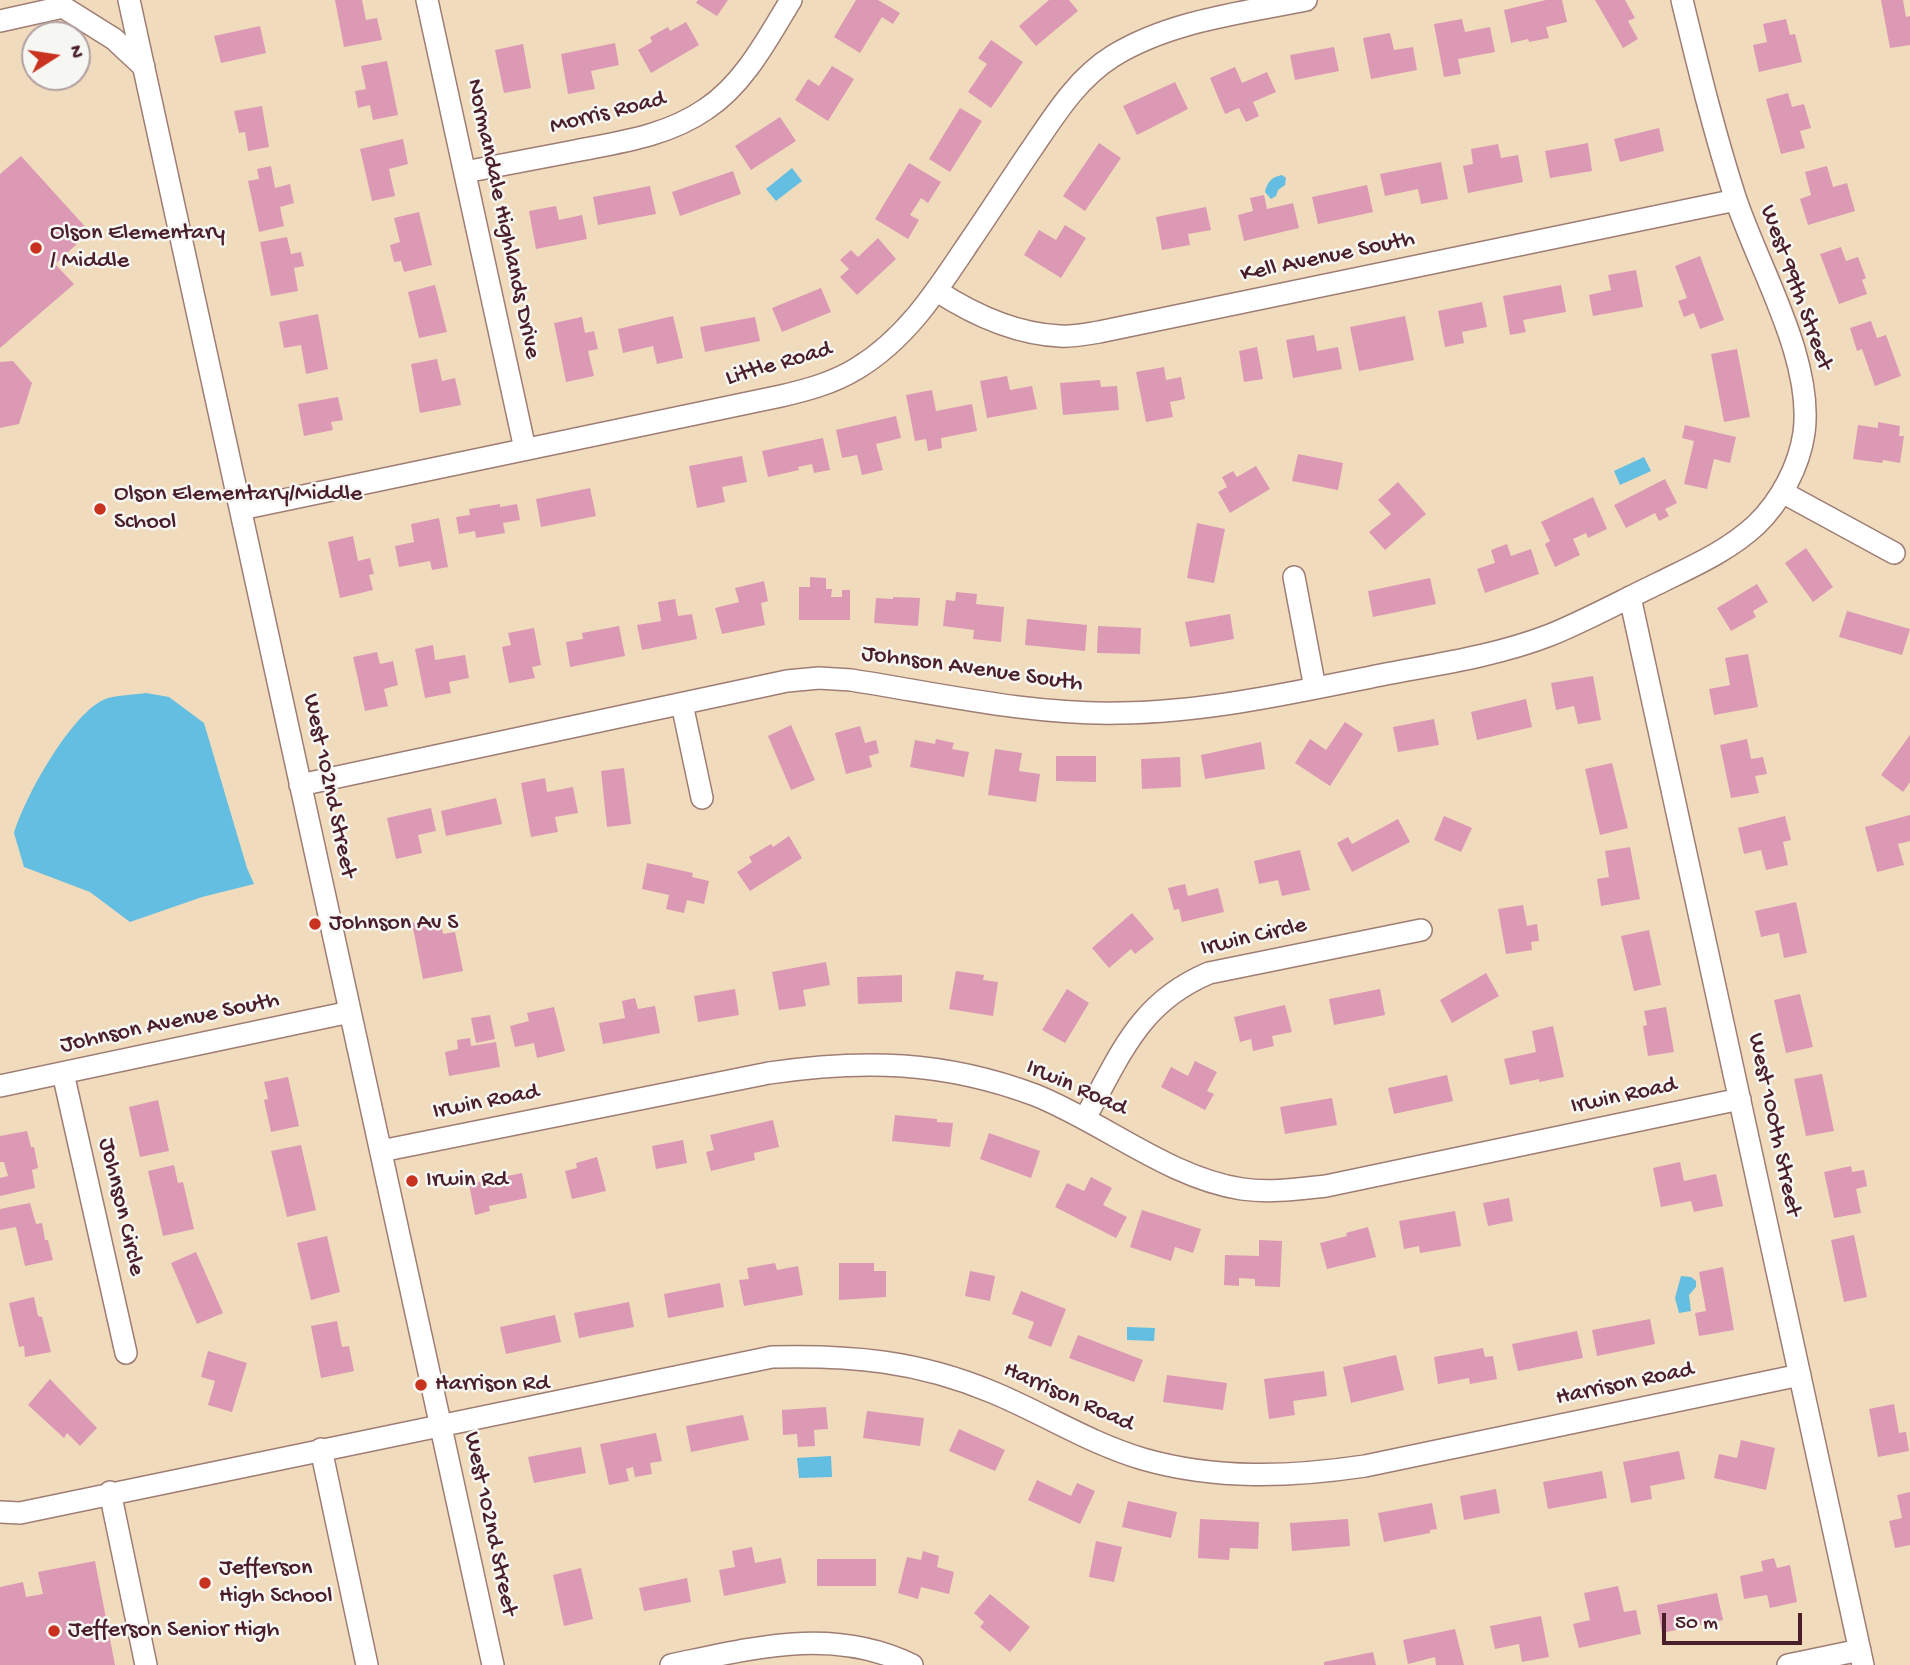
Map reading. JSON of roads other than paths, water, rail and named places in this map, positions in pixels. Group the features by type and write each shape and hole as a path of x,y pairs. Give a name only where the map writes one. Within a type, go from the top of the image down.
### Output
{"street":[{"name":"West 102nd Street","path":"129,0 492,1665"},
{"name":"Normandale Highlands Drive","path":"427,0 525,449"},
{"name":"Morris Road","path":"465,172 636,139 674,128 708,108 736,81 760,51 791,0"},
{"name":"Little Road","path":"241,509 819,386 855,370 886,348 914,321 1079,83 1112,57 1149,37 1188,25 1304,0"},
{"name":"West 99th Street","path":"1630,597 1734,544 1758,523 1782,492 1795,467 1804,434 1805,401 1800,368 1736,200 1708,108 1682,0"},
{"path":"0,21 72,4 144,67"},
{"name":"Kell Avenue South","path":"937,291 991,321 1026,332 1062,336 1099,332 1736,200"},
{"path":"1782,492 1894,553"},
{"path":"1294,577 1315,688"},
{"name":"Johnson Avenue South","path":"300,785 787,681 819,678 852,680 1068,713 1191,709 1315,688 1503,650 1550,635 1630,597"},
{"name":"West 100th Street","path":"1630,597 1862,1658"},
{"path":"682,704 702,798"},
{"name":"Irwin Circle","path":"1085,1118 1146,1016 1164,998 1185,983 1209,973 1421,930"},
{"name":"Johnson Avenue South","path":"0,1086 350,1012"},
{"name":"Irwin Road","path":"381,1151 755,1076 823,1065 877,1064 932,1068 985,1079 1023,1091 1085,1118 1199,1177 1241,1188 1284,1191 1326,1186 1740,1100"},
{"name":"Johnson Circle","path":"63,1073 126,1353"},
{"name":"Harrison Road","path":"0,1512 20,1513 110,1492 772,1357 829,1355 885,1361 940,1373 992,1391 1092,1441 1144,1459 1199,1470 1254,1475 1310,1474 1365,1466 1800,1375"},
{"path":"321,1449 367,1665"},
{"path":"110,1492 146,1665"},
{"path":"671,1665 760,1646 806,1641 852,1646 896,1657 908,1664"},
{"path":"1788,1665 1862,1658"}],"water":[{"path":"792,168 802,181 776,201 766,189"},
{"path":"1282,175 1286,178 1285,185 1271,199 1265,192 1267,185 1270,180"},
{"path":"1644,457 1651,471 1620,485 1614,471"},
{"path":"146,693 169,697 204,723 254,884 202,897 130,922 90,892 24,867 14,833 38,780 76,723 103,700"},
{"path":"1681,1276 1691,1277 1696,1281 1696,1287 1689,1295 1691,1311 1679,1313 1675,1298"},
{"path":"1127,1327 1155,1328 1154,1341 1127,1340"},
{"path":"831,1456 832,1477 799,1478 797,1458"}],"place":[{"name":"Olson Elementary / Middle","path":"36,248"},
{"name":"Olson Elementary/Middle School","path":"100,509"},
{"name":"Johnson Av S","path":"315,924"},
{"name":"Irwin Rd","path":"412,1181"},
{"name":"Harrison Rd","path":"421,1385"},
{"name":"Jefferson High School","path":"205,1583"},
{"name":"Jefferson Senior High","path":"54,1631"}]}
